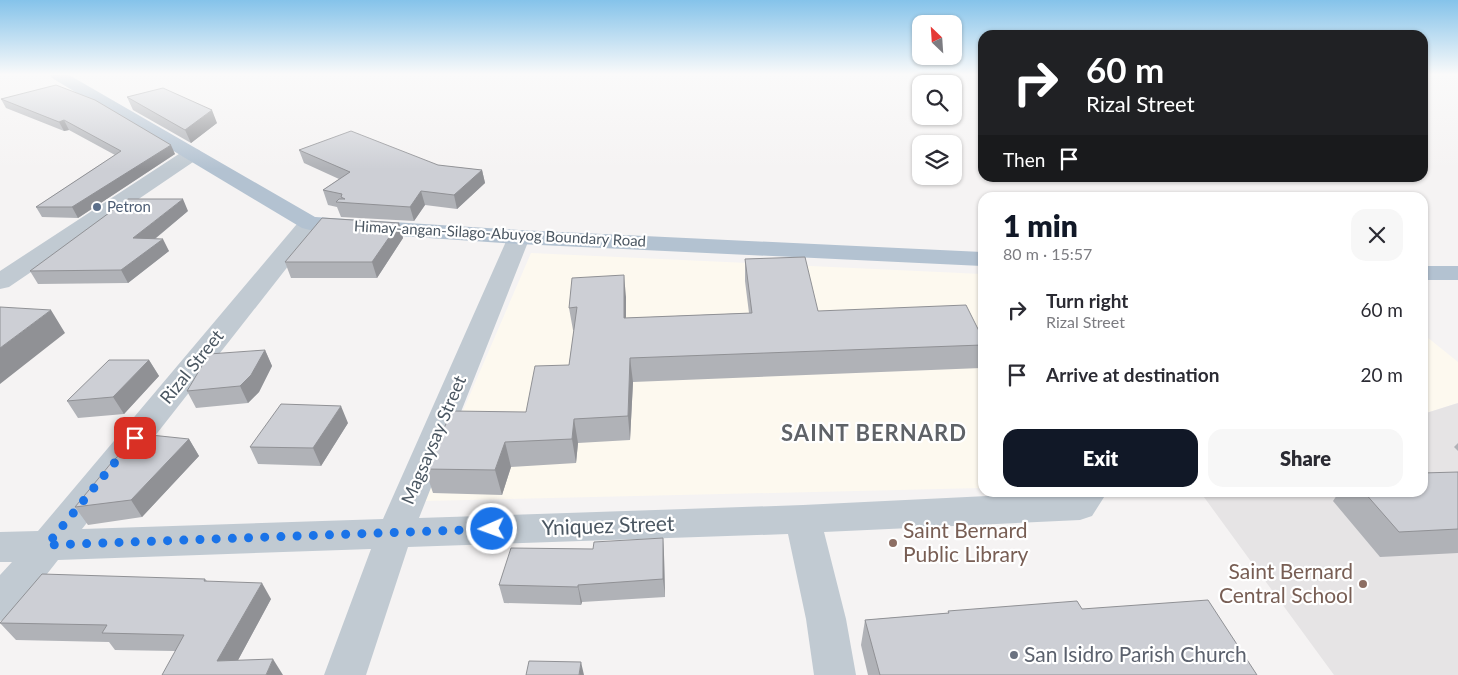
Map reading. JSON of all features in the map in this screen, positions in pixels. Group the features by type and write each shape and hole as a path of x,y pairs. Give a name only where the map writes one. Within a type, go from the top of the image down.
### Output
{"main road":[{"name":"Himay-angan-Silago-Abuyog Boundary Road","path":"111,106 310,223 519,237 978,259"},
{"path":"1428,273 1458,273"}],"street":[{"path":"0,282 192,154"},
{"name":"Rizal Street","path":"0,604 310,223"},
{"name":"Magsaysay Street","path":"345,675 396,532 519,237"},
{"name":"Yniquez Street","path":"0,547 803,519 1080,506 1087,497"},
{"path":"803,519 826,619 835,675"}],"shaded area":[{"path":"531,253 978,274 978,488 424,501"},
{"path":"1428,338 1458,362 1458,403 1428,412"},
{"name":"Saint Bernard Central School","path":"1458,403 1458,675 1334,675 1204,497 1428,497 1428,412"}],"building":[{"path":"20,106 106,106 171,145 72,207 36,207 121,151 64,120 59,122"},
{"path":"144,106 204,106 212,110 185,130"},
{"path":"351,131 438,165 482,170 454,195 421,191 410,207 336,202 339,199 345,199 341,197 342,194 323,190 350,172 299,150"},
{"path":"128,199 183,199 133,238 163,239 121,270 30,271"},
{"path":"322,218 399,223 372,262 285,262"},
{"path":"805,257 818,311 966,305 978,329 978,345 630,358 628,416 574,419 572,439 505,442 495,470 425,469 452,411 526,412 535,366 569,365 577,307 569,308 572,278 624,275 624,318 752,313 745,259"},
{"path":"0,307 51,310 0,348"},
{"path":"265,350 251,375 240,386 187,391 209,354"},
{"path":"109,360 149,360 113,397 67,401"},
{"path":"281,404 341,406 313,448 250,447"},
{"path":"141,434 189,439 131,500 75,507 112,462"},
{"path":"1458,472 1458,529 1399,532 1368,497 1428,497 1428,473"},
{"path":"663,538 663,579 578,585 578,587 499,585 511,548 593,549 594,542"},
{"path":"42,574 205,579 204,581 262,583 217,661 273,659 266,675 162,675 184,635 102,633 107,625 0,623"},
{"path":"1208,600 1257,675 880,675 865,620 949,613 948,611 1077,601 1082,609"},
{"path":"529,661 581,662 579,675 526,675"}],"place":[{"name":"Petron","path":"97,207"},
{"name":"Saint Bernard Public Library","path":"893,543"},
{"name":"Saint Bernard Central School","path":"1363,584"},
{"name":"San Isidro Parish Church","path":"1014,655"}],"district":[{"name":"SAINT BERNARD","path":"874,433"}],"route":[{"path":"135,438 47,545 492,529"}]}
